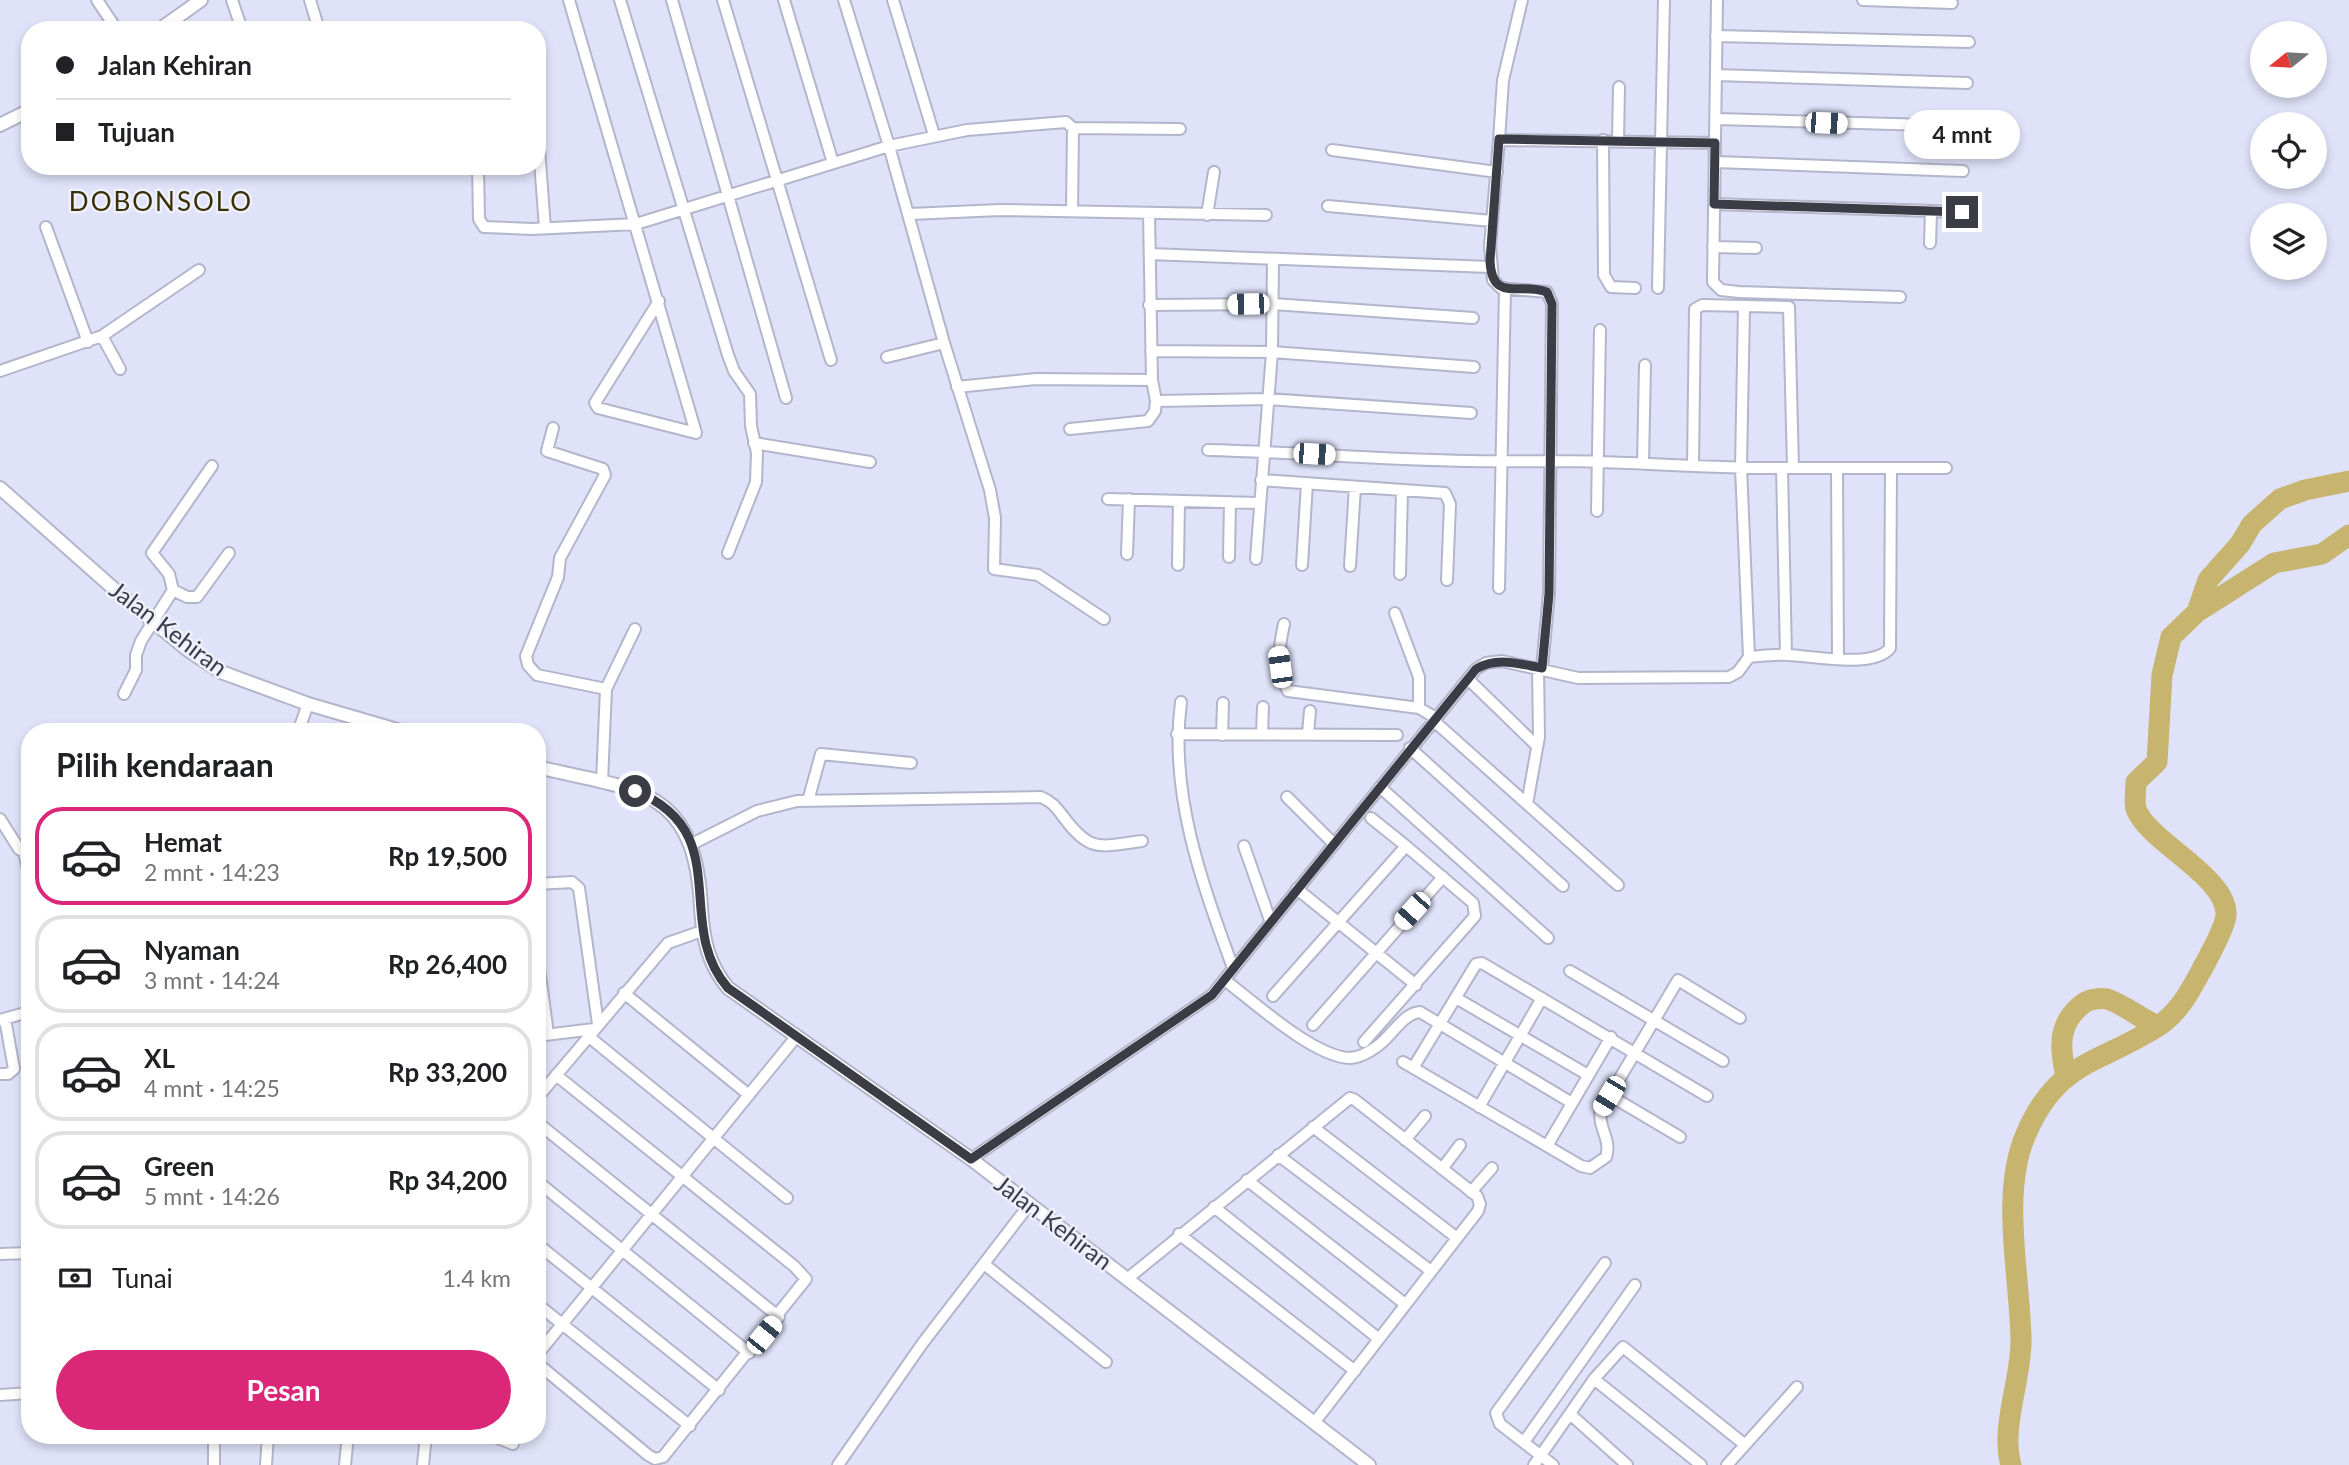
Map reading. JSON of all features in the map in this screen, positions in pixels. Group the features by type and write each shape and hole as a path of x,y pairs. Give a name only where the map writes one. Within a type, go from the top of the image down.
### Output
{"street":[{"path":"97,0 111,21"},
{"path":"172,21 201,0"},
{"path":"232,0 239,21"},
{"path":"310,0 316,21"},
{"path":"569,0 659,301 696,433 598,408 595,403 659,301"},
{"path":"620,0 727,355 750,394 756,482 728,552"},
{"path":"672,0 786,398"},
{"path":"723,0 831,360"},
{"path":"784,0 833,163"},
{"path":"844,0 910,214 944,343 993,502 994,569 1038,575 1104,619"},
{"path":"893,0 934,135"},
{"path":"1522,0 1503,80 1490,267 1496,285 1542,290 1551,297 1549,594 1540,667 1537,746 1527,804"},
{"path":"1658,288 1664,0"},
{"path":"1717,0 1713,282 1721,290 1900,298"},
{"path":"1863,0 1952,3"},
{"path":"1716,36 1969,42"},
{"path":"1716,75 1967,83"},
{"path":"1618,140 1619,87"},
{"path":"0,125 21,114"},
{"path":"1717,119 1964,126"},
{"path":"478,175 479,219 484,228 545,229 636,224 889,146 934,135 1066,122 1073,128 1180,130"},
{"path":"1072,211 1073,128"},
{"path":"1499,139 1715,143"},
{"path":"1603,140 1602,266 1606,283 1611,287 1635,288"},
{"path":"1332,150 1497,172"},
{"path":"1715,162 1963,171"},
{"path":"1207,215 1214,172"},
{"path":"542,175 545,229"},
{"path":"1714,204 1962,212"},
{"path":"1328,206 1493,221"},
{"path":"910,214 1072,211 1266,215"},
{"path":"1070,429 1148,421 1155,411 1149,305 1149,213"},
{"path":"1930,243 1931,213"},
{"path":"46,227 88,342"},
{"path":"1713,247 1756,248"},
{"path":"1150,254 1490,267"},
{"path":"1256,559 1262,452 1272,352 1273,259"},
{"path":"0,371 102,336 199,270"},
{"path":"1499,588 1505,288"},
{"path":"1149,305 1273,304 1473,318"},
{"path":"1693,465 1695,309 1702,305 1789,307 1792,313 1787,468 1786,655"},
{"path":"971,1159 1198,1006 1226,981 1270,920 1410,748 1468,678 1486,663 1502,661 1540,667 1560,676 1578,678 1729,677 1738,672 1749,657 1741,467 1744,306"},
{"path":"1597,511 1601,330"},
{"path":"102,336 120,369"},
{"path":"887,357 944,343"},
{"path":"1151,351 1272,352 1474,367"},
{"path":"1643,463 1645,365"},
{"path":"957,387 1045,379 1152,380"},
{"path":"1156,401 1268,399 1472,414"},
{"path":"553,428 547,452 603,468 605,475 560,558 558,578 526,656 528,665 537,675 606,689"},
{"path":"754,443 870,461"},
{"path":"1208,450 1741,467 1946,468"},
{"path":"212,466 152,553 169,575 173,590 187,597 197,597 229,553"},
{"path":"1837,468 1838,659"},
{"path":"1749,657 1786,655 1867,659 1885,654 1890,648 1891,468"},
{"path":"1261,480 1445,493 1450,504 1447,580"},
{"path":"1302,565 1307,483"},
{"path":"1350,566 1355,487"},
{"name":"Jalan Kehiran","path":"0,488 151,621 221,673 308,704 373,723"},
{"path":"1400,574 1402,490"},
{"path":"1108,499 1259,503"},
{"path":"1127,554 1129,499"},
{"path":"1178,565 1179,500"},
{"path":"1229,557 1230,502"},
{"path":"124,694 136,670 137,651 151,621 173,590"},
{"path":"1395,613 1419,677 1419,708"},
{"path":"1284,624 1278,652 1282,681 1288,691 1419,708 1618,886"},
{"path":"602,782 606,689 635,629"},
{"path":"1468,678 1537,746"},
{"path":"1181,702 1177,760 1192,842 1233,968"},
{"path":"1222,735 1223,703"},
{"path":"301,723 308,704"},
{"path":"1262,733 1263,707"},
{"path":"1308,733 1310,711"},
{"path":"1177,734 1397,735"},
{"path":"1410,748 1563,886"},
{"path":"808,801 821,754 911,763"},
{"name":"Jalan Kehiran","path":"546,769 635,791 662,804 674,816 692,844 699,872 702,930 714,972 728,988 971,1159 1369,1465"},
{"path":"1380,787 1548,938"},
{"path":"692,844 757,811 777,804 808,801 1041,797 1054,804 1086,843 1093,846 1142,841"},
{"path":"1287,797 1334,844"},
{"path":"1364,1042 1475,916 1473,903 1371,818"},
{"path":"0,820 21,850"},
{"path":"1244,846 1270,920"},
{"path":"1273,996 1406,846"},
{"path":"1312,1025 1443,877"},
{"path":"546,883 572,882 579,888 593,1030 713,1138 787,1198"},
{"path":"1297,890 1416,985"},
{"path":"546,1370 655,1459 670,1451 805,1284 804,1275 682,1177 547,1081 668,943 702,930"},
{"path":"1707,1096 1634,1051 1611,1037 1482,963 1476,964 1441,1025 1408,1065 1581,1166 1599,1165 1606,1157 1608,1141 1599,1120 1609,1096 1634,1051 1678,979 1740,1018"},
{"path":"1570,971 1723,1061"},
{"path":"1226,981 1316,1045 1348,1058 1359,1056 1379,1045 1412,1013 1420,1012 1572,1102"},
{"path":"624,993 749,1095"},
{"path":"1456,998 1588,1075"},
{"path":"1479,1107 1542,998"},
{"path":"0,1074 8,1074 14,1069 2,1019 21,1014"},
{"path":"546,1035 593,1030"},
{"path":"546,1344 796,1037"},
{"path":"1547,1146 1611,1037"},
{"path":"1609,1096 1680,1137"},
{"path":"1127,1279 1179,1234 1350,1098 1405,1140 1471,1192 1480,1204 1432,1271 1314,1423"},
{"path":"1405,1140 1425,1116"},
{"path":"1313,1127 1457,1238"},
{"path":"546,1129 779,1317"},
{"path":"1442,1169 1460,1145"},
{"path":"1278,1155 1432,1271"},
{"path":"1471,1192 1492,1168"},
{"path":"1247,1180 1405,1304"},
{"path":"546,1188 749,1353"},
{"path":"838,1465 922,1344 1029,1205"},
{"path":"1214,1206 1379,1339"},
{"path":"1179,1234 1355,1371"},
{"path":"546,1251 719,1390"},
{"path":"0,1254 21,1254"},
{"path":"1553,1465 1500,1424 1496,1413 1605,1263"},
{"path":"984,1264 1106,1362"},
{"path":"1524,1442 1635,1285"},
{"path":"546,1311 690,1426"},
{"path":"1534,1465 1594,1379 1623,1348 1744,1444"},
{"path":"1594,1379 1701,1465"},
{"path":"1727,1465 1797,1387"},
{"path":"0,1395 21,1394"},
{"path":"1570,1414 1627,1465"},
{"path":"214,1444 214,1465"},
{"path":"266,1465 267,1444"},
{"path":"345,1465 347,1444"},
{"path":"423,1465 425,1444"}],"waterway":[{"path":"2197,612 2208,580 2240,544 2252,524 2280,499 2305,490 2349,481"},
{"path":"2011,1465 2008,1435 2021,1339 2013,1235 2014,1182 2018,1157 2026,1134 2038,1110 2066,1077 2166,1021 2186,997 2221,932 2226,916 2223,902 2215,887 2143,821 2135,806 2136,782 2157,762 2162,675 2171,637 2197,612 2274,563 2322,554 2349,535"},
{"path":"2066,1076 2062,1055 2065,1027 2075,1010 2087,1002 2110,1000 2158,1026"}],"district":[{"name":"DOBONSOLO","path":"161,202"}],"route":[{"path":"635,791 662,804 685,830 692,844 698,863 702,930 714,972 728,988 971,1159 1212,995 1226,981 1270,920 1476,669 1486,663 1502,661 1542,668 1549,594 1552,304 1547,292 1501,288 1493,280 1490,261 1499,139 1715,143 1714,204 1962,212"}]}
